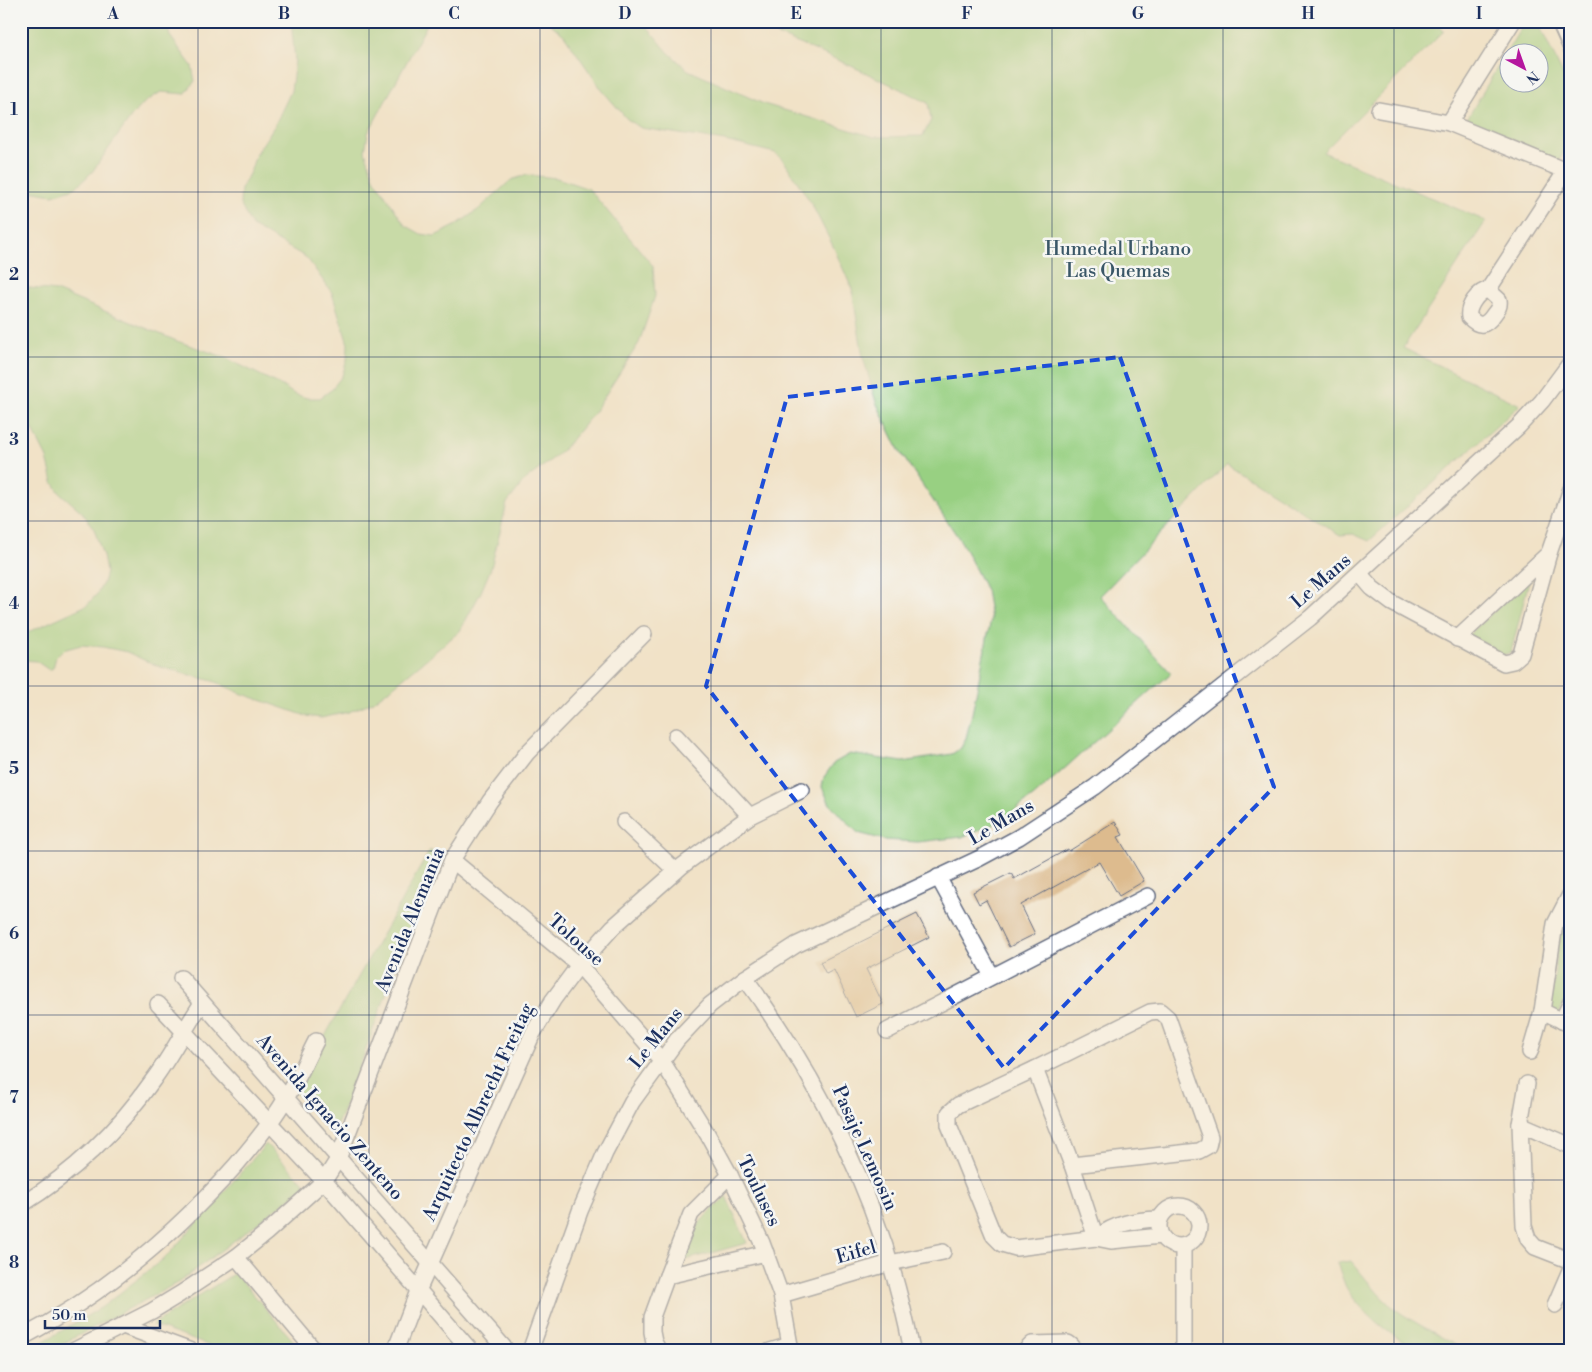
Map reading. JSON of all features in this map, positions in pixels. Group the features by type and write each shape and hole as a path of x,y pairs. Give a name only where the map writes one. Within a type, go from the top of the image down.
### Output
{"street":[{"path":"1449,123 1513,21"},
{"path":"1559,21 1571,48"},
{"path":"1379,110 1449,123 1568,167 1488,290"},
{"name":"Le Mans","path":"530,1351 580,1211 605,1153 632,1102 677,1040 700,1016 727,991 796,945 938,876 980,858 1019,837 1095,787 1310,618 1360,574 1519,426 1542,401 1571,362"},
{"path":"1360,574 1372,588 1392,603 1457,639 1504,662 1513,661 1521,654 1549,553 1571,489"},
{"path":"1457,639 1549,553"},
{"name":"Avenida Alemania","path":"324,1181 338,1159 452,860 490,800 527,753 644,634"},
{"path":"676,736 750,816"},
{"name":"Arquitecto Albrecht Freitag","path":"395,1351 418,1291 532,1033 552,1000 579,965 613,927 676,871 750,816 802,790"},
{"path":"624,822 676,871"},
{"name":"Tolouse","path":"452,860 579,965 662,1061"},
{"path":"938,876 992,976"},
{"path":"1530,1052 1542,1011 1555,924 1571,892"},
{"path":"887,1031 1148,896"},
{"name":"Avenida Ignacio Zenteno","path":"181,978 507,1351"},
{"name":"Pasaje Lemosin","path":"745,978 793,1047 834,1120 866,1193 890,1263 912,1351"},
{"path":"1542,1011 1566,1023 1571,1002"},
{"path":"21,1205 58,1180 119,1123 154,1079 202,1003"},
{"path":"158,1004 324,1181 471,1351"},
{"path":"1072,1165 1199,1151 1208,1146 1210,1138 1168,1018 1160,1011 1150,1012 958,1105 949,1113 949,1125 994,1236 1002,1244 1016,1248 1096,1238 1110,1241 1161,1236"},
{"path":"21,1338 96,1292 161,1241 218,1185 269,1124 286,1098 316,1041"},
{"name":"Touluses","path":"662,1061 708,1135 730,1175 766,1253 781,1295 790,1348"},
{"path":"1035,1069 1072,1165 1096,1238"},
{"path":"1527,1084 1520,1124 1524,1226 1528,1239 1535,1247 1571,1261"},
{"path":"1520,1124 1571,1146"},
{"path":"659,1351 654,1342 652,1317 691,1214 730,1175"},
{"path":"73,1351 180,1294 236,1256 296,1208 324,1181"},
{"path":"1179,1205 1187,1207 1194,1212 1200,1228 1197,1236 1191,1242 1183,1246 1175,1246 1161,1236 1158,1228 1159,1219 1170,1207 1179,1205"},
{"path":"1096,1238 1107,1230 1129,1222 1159,1219"},
{"path":"1183,1246 1183,1351"},
{"name":"Eifel","path":"781,1295 890,1263 943,1252"},
{"path":"666,1276 766,1253"},
{"path":"236,1256 315,1351"},
{"path":"1555,1305 1571,1268"},
{"path":"122,1326 190,1351"},
{"path":"1025,1351 1032,1344 1068,1343 1072,1346 1073,1351"},
{"path":"770,1351 790,1348"}],"highlighted area":[{"path":"1120,357 1274,787 1004,1068 706,686 787,397"}],"green space":[{"path":"21,21 165,21 170,36 192,66 195,81 185,94 161,92 145,102 131,117 92,172 75,188 53,195 35,192 21,187"},
{"path":"291,21 429,21 368,133 365,151 374,178 405,225 421,234 435,236 455,226 479,209 511,180 527,175 557,178 589,189 653,266 655,296 639,343 593,414 563,450 525,480 507,503 491,568 481,592 460,631 372,702 349,712 321,718 306,716 240,693 216,682 161,667 127,652 103,647 81,645 63,650 56,657 53,668 49,670 36,661 21,660 21,633 28,632 87,605 97,594 106,572 94,529 82,512 59,492 53,482 47,458 21,411 21,287 56,291 177,341 224,357 294,394 307,398 320,398 331,390 342,376 347,360 348,344 332,293 307,258 252,226 240,204 241,189 251,170 256,154 275,125 291,91 295,60"},
{"name":"Humedal Urbano Las Quemas","path":"547,21 642,21 668,52 688,70 764,104 874,137 923,136 931,120 928,103 834,59 738,21 1434,21 1444,31 1323,152 1486,221 1403,348 1520,405 1369,541 1353,534 1340,535 1227,464 1100,596 1171,673 1034,796 999,822 962,837 918,842 885,840 858,833 830,804 822,787 824,777 834,763 850,754 903,762 952,754 961,748 966,738 972,714 991,619 986,590 962,543 900,452 876,402 863,357 852,289 811,203 784,161 775,153 725,141 641,128 627,119 602,90 564,35"},
{"path":"1525,21 1537,21 1547,42 1513,42"},
{"path":"1550,48 1571,91 1571,138 1559,161 1467,119 1500,63 1500,92 1550,92"},
{"path":"1530,577 1511,652 1501,656 1465,638"},
{"path":"430,850 437,855 344,1109 332,1135 294,1091"},
{"path":"1571,908 1571,988 1559,1014 1550,1007 1561,926"},
{"path":"266,1144 307,1186 179,1282 49,1351 27,1351 102,1307 166,1257"},
{"path":"726,1196 747,1243 682,1261 700,1222"},
{"path":"1351,1261 1377,1292 1395,1309 1465,1351 1437,1352 1422,1350 1401,1340 1378,1324 1358,1304 1345,1285 1337,1263"},
{"path":"235,1273 302,1351 224,1351 152,1325"}],"building":[{"path":"1115,822 1123,835 1118,837 1144,881 1119,896 1099,862 1021,905 1035,934 1009,947 986,900 979,904 973,892 1011,873 1014,879 1068,849 1069,851"},
{"path":"917,914 929,937 866,969 883,1004 856,1017 834,970 826,974 820,962"}]}
